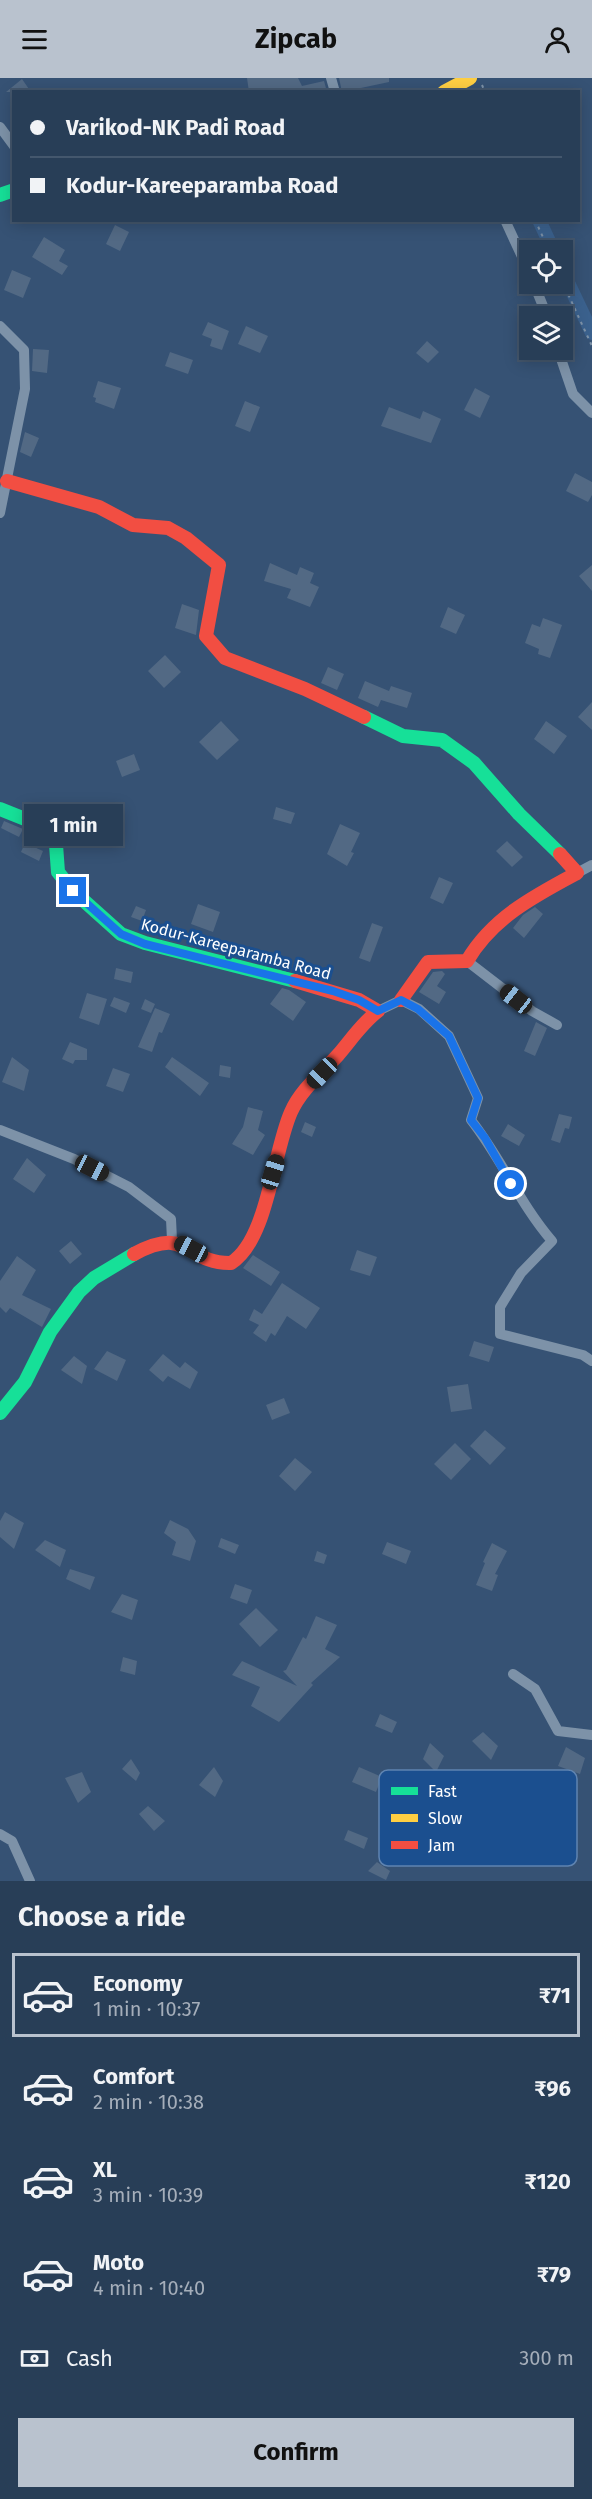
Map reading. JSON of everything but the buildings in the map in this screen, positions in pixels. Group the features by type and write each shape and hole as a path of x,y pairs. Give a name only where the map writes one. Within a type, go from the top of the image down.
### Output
{"street":[{"path":"448,90 470,78"},
{"path":"0,128 12,143"},
{"path":"506,222 519,250"},
{"path":"0,326 24,350 25,389 0,513"},
{"path":"561,360 573,394 592,413"},
{"path":"7,481 99,507 133,525 168,528 186,538 219,565 206,636 225,658 305,689 403,736 442,740 474,763 519,814 577,873"},
{"name":"Kodur-Kareeparamba Road","path":"0,809 55,831 58,872 73,891 121,934 145,944 333,991 359,1000 378,1011"},
{"path":"467,961 474,946 495,925 544,890 592,865"},
{"path":"0,1413 28,1378 50,1332 90,1282 158,1242 172,1240 222,1263 233,1263 247,1249 262,1212 286,1125 296,1099 339,1054 367,1019 401,1000 428,963 467,961 532,1011 557,1025"},
{"path":"401,1000 418,1009 449,1036 478,1098 471,1120 485,1138 532,1217 552,1241 521,1273 500,1306 500,1334 583,1356 592,1361"},
{"path":"0,1130 74,1159 129,1187 171,1219 172,1240"},
{"path":"513,1674 535,1689 558,1731 592,1735"},
{"path":"0,1834 12,1841 30,1881"}],"path":[{"path":"536,222 544,240"},
{"path":"568,294 592,346"}],"waterway":[{"path":"540,222 548,240"},
{"path":"573,293 592,333"}],"traffic: fast":[{"path":"0,195 12,191"},
{"path":"364,717 403,736 442,740 474,763 519,814 560,854"},
{"path":"0,809 55,831 58,872 73,891 121,934 145,943 295,981"},
{"path":"0,1413 25,1382 50,1332 79,1292 94,1278 134,1254"}],"traffic: slow":[{"path":"448,90 470,78"}],"traffic: jam":[{"path":"7,481 99,507 133,525 168,528 186,538 219,565 206,636 225,658 305,689 364,717"},
{"path":"401,1000 428,962 467,961 477,946 501,920 545,890 577,873 560,854"},
{"path":"134,1254 152,1246 166,1243 177,1244 204,1258 231,1263 243,1252 261,1216 285,1129 295,1104 312,1082 378,1011 359,1000 295,981"}],"route":[{"path":"73,891 121,934 145,944 333,991 359,1000 378,1011 401,1000 418,1009 449,1036 478,1098 471,1120 485,1138 511,1184"}]}
